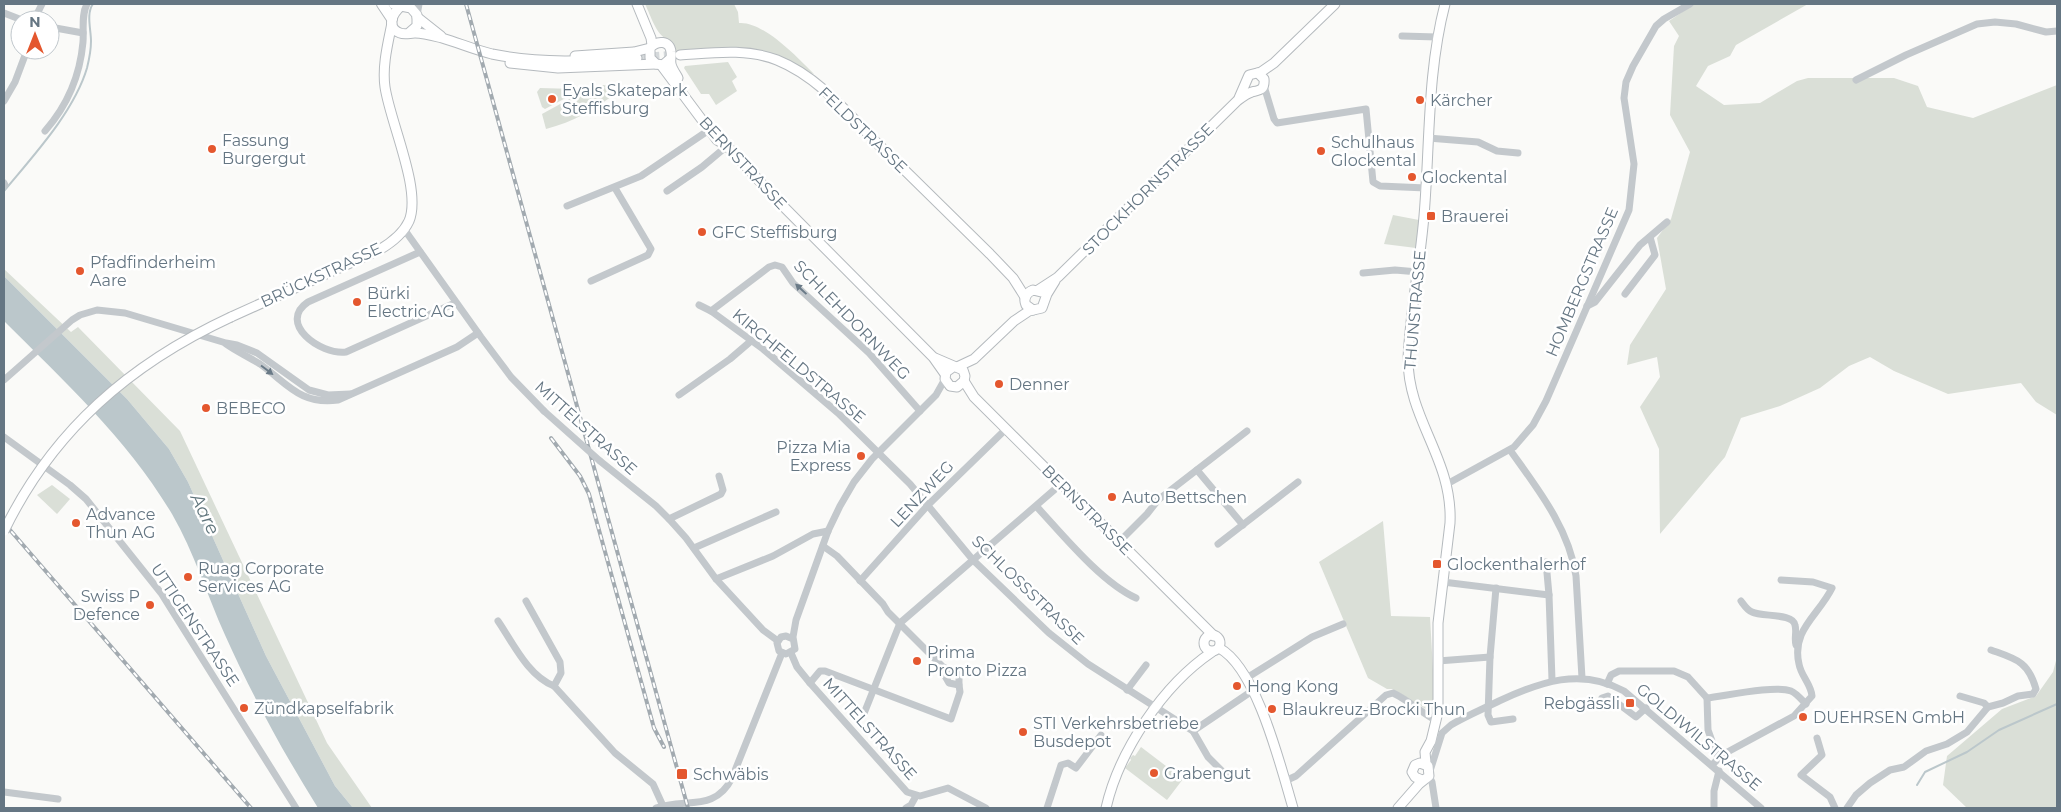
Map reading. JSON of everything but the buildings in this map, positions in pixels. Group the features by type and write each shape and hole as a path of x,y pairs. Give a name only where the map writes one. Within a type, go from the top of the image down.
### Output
{"highway":[{"path":"382,4 392,21"}],"main road":[{"name":"STOCKHORNSTRASSE","path":"1035,290 1058,277 1237,101 1257,85 1274,63 1335,4"},
{"name":"THUNSTRASSE","path":"1435,725 1438,629 1450,520 1447,484 1439,459 1417,410 1410,380 1408,355 1426,188 1432,81 1437,37 1445,4"},
{"path":"404,229 410,217 412,200 410,183 385,87 384,70 393,14 402,5 414,10 417,16 443,38"},
{"path":"639,7 661,42 670,48 672,68 678,78 727,146"},
{"path":"639,7 651,47 650,58 658,64"},
{"path":"388,52 398,38 408,34 416,26 417,16"},
{"path":"392,21 396,31 443,38 500,61 537,67 588,68 658,64 666,63 670,59"},
{"path":"468,48 563,56 634,52 661,42"},
{"path":"468,48 503,56 546,61 637,58"},
{"name":"FELDSTRASSE","path":"680,55 726,52 751,54 778,60 802,73 838,103 1012,278 1025,300"},
{"name":"BERNSTRASSE","path":"658,64 720,142 727,146 776,200 932,356 945,377 960,382 1214,636"},
{"name":"BRÜCKSTRASSE","path":"4,531 24,493 64,438 93,407 121,382 155,357 196,334 379,250 395,239 404,229"},
{"name":"STOCKHORNSTRASSE","path":"1046,298 1058,277"},
{"name":"FELDSTRASSE","path":"1012,278 1035,290"},
{"path":"960,382 974,359 1014,321 1033,310 1042,308 1046,298 1043,293 1035,290 1028,292 1014,321"},
{"path":"1025,300 1028,308 1033,310"},
{"name":"BERNSTRASSE","path":"932,356 955,367"},
{"path":"945,377 948,369 974,359"},
{"path":"955,367 962,369 960,382"},
{"name":"BERNSTRASSE","path":"1199,622 1204,642"},
{"path":"1106,808 1122,764 1155,707 1196,663 1215,650 1219,641 1214,636 1208,636 1204,642 1196,663"},
{"path":"1204,642 1206,649 1215,650 1230,656 1252,691 1270,733 1293,808"},
{"path":"1398,808 1424,769 1421,748 1435,725"},
{"path":"1407,796 1413,775 1417,779 1424,769"}],"street":[{"path":"45,131 60,113 73,87 82,52 84,13 87,4"},
{"path":"417,16 420,4"},
{"name":"HOMBERGSTRASSE","path":"1447,484 1464,473 1510,450 1525,435 1546,402 1630,204 1634,164 1624,98 1626,82 1656,26 1664,19 1690,4"},
{"path":"1856,80 1906,55 1978,24 2002,22 2046,32 2057,31"},
{"path":"60,30 83,33"},
{"path":"1402,36 1437,37"},
{"path":"4,101 15,82 23,60"},
{"path":"1257,85 1270,105 1274,121 1280,124 1366,109 1373,182 1380,186 1426,188"},
{"path":"567,206 641,176 709,130"},
{"path":"1428,138 1478,142 1497,151 1518,153"},
{"path":"667,191 702,167 727,146"},
{"path":"591,281 648,255 651,249 615,188"},
{"path":"1587,306 1595,302 1640,245 1667,222"},
{"name":"MITTELSTRASSE","path":"404,229 455,303 511,377 544,411 600,461 656,506 694,548 716,579 763,630 781,638"},
{"path":"1625,294 1655,255 1650,237"},
{"path":"420,252 308,302 301,309 300,330 310,340 325,349 332,352 346,352 455,303"},
{"name":"SCHLEHDORNWEG","path":"711,311 769,267 775,265 782,267 794,282 869,352 920,411"},
{"path":"1363,273 1395,270 1418,272"},
{"name":"KIRCHFELDSTRASSE","path":"699,305 711,311 751,341 814,392 878,452"},
{"path":"4,380 72,320 97,310 116,311 226,343 260,364 295,392 307,398 328,401 338,400 457,346 478,334"},
{"path":"679,395 730,360 751,341"},
{"path":"936,395 945,377"},
{"path":"782,653 791,653 795,646 793,639 796,620 828,531 850,489 878,452 936,395 960,382"},
{"name":"LENZWEG","path":"860,581 928,505 1006,429"},
{"path":"1119,542 1148,514 1158,500 1247,431"},
{"name":"UTTIGENSTRASSE","path":"4,437 82,495 161,593 296,808"},
{"path":"1510,450 1550,507 1572,559 1576,576 1582,678"},
{"name":"SCHLOSSSTRASSE","path":"878,452 928,505 973,560 1060,643 1127,690 1193,731"},
{"path":"1197,470 1243,525"},
{"path":"669,519 721,494 723,490 719,476"},
{"path":"1218,544 1298,482"},
{"path":"863,716 900,623 1061,484"},
{"path":"1036,507 1114,585 1136,598"},
{"path":"694,548 776,512"},
{"path":"716,579 773,556 818,532 828,531"},
{"path":"810,683 824,670 951,719 960,692 959,676 943,667 834,553 823,546"},
{"path":"1546,562 1552,680"},
{"path":"1780,580 1813,582 1832,588 1803,630 1796,645"},
{"path":"1443,582 1549,595"},
{"path":"1496,588 1490,657 1488,715 1491,722 1513,719"},
{"path":"1712,765 1718,758 1794,716 1812,696 1812,691 1799,666 1795,640 1796,626 1792,620 1785,616 1769,617 1751,612 1741,600"},
{"path":"526,601 560,662 561,673 554,686"},
{"path":"782,653 778,648 781,638 796,620"},
{"path":"498,622 534,672 544,682 554,686 615,753 653,784 659,807 702,803 724,791 732,778 782,653"},
{"path":"1245,678 1312,637 1343,624"},
{"path":"781,638 789,636 793,639"},
{"path":"1847,808 1856,795 1890,770 1904,767 1926,751 1946,744 1967,732 1988,707 2018,696 2033,694 2036,689 2034,681 2020,661 1991,650"},
{"name":"MITTELSTRASSE","path":"791,653 810,683 900,785 916,796 945,788 986,808"},
{"path":"1438,661 1490,657"},
{"path":"1127,690 1146,665"},
{"path":"943,667 945,676 950,683 959,685"},
{"path":"1607,684 1611,675 1619,671 1674,671 1688,677 1707,698 1709,737 1718,758"},
{"name":"GOLDIWILSTRASSE","path":"1424,769 1436,752 1442,733 1448,726 1527,689 1552,680 1582,678 1607,684 1624,691 1761,808"},
{"path":"1707,698 1755,691 1780,690 1791,691 1806,704"},
{"path":"1229,778 1208,757 1193,731 1252,691"},
{"path":"1285,781 1296,776 1386,695 1393,693 1399,696 1435,725"},
{"path":"1602,698 1608,696 1636,717 1646,708"},
{"path":"1960,696 1984,703 1988,707"},
{"path":"1047,808 1061,765 1068,763 1076,768 1101,735"},
{"path":"1817,738 1822,756 1801,775 1830,797 1835,808"},
{"name":"GOLDIWILSTRASSE","path":"1424,769 1436,752"},
{"path":"1424,769 1432,782 1436,808"},
{"path":"1714,808 1714,791 1719,771"},
{"path":"4,792 58,799"},
{"path":"906,808 911,805 916,796"}],"shaded area":[{"path":"645,4 734,4 738,12 739,23 748,24 769,34 814,74 723,48 677,52 670,40 658,31"},
{"path":"1694,4 1808,4 1736,45 1730,56 1708,66 1696,86 1724,105 1760,103 1797,81 1808,78 1894,78 1918,86 1927,107 1973,118 2057,85 2057,415 2036,402 2021,383 1948,394 1894,371 1870,357 1849,366 1820,388 1780,406 1741,418 1725,457 1660,534 1659,449 1640,407 1660,377 1657,357 1627,365 1630,345 1666,289 1657,238 1671,219 1690,152 1670,115 1674,46 1679,36 1669,21"},
{"path":"728,62 737,77 732,81 737,91 716,105 709,94 701,94 684,68 685,66"},
{"path":"603,85 613,86 617,92 584,114 566,123 546,129 542,114 582,92"},
{"name":"Eyals Skatepark Steffisburg","path":"540,88 575,89 577,92 545,109 542,107 537,92"},
{"path":"1393,215 1419,220 1416,248 1384,244"},
{"path":"4,269 71,332 78,327 180,431 327,743 372,808 353,808 335,786 266,656 188,482 169,449 127,399 4,276"},
{"path":"4,276 127,399 169,449 188,482 266,656 335,786 353,808 318,808 292,766 246,679 225,635 187,543 172,514 136,461 115,436 72,389 4,321"},
{"path":"52,485 70,499 57,514 37,495"},
{"path":"1383,521 1391,616 1430,617 1434,688 1432,713 1403,695 1392,689 1387,689 1368,678 1319,562"},
{"path":"2057,657 2057,808 1967,808 1943,785 1947,756 2002,709 2036,696 2053,672"},
{"name":"Grabengut","path":"1141,747 1183,779 1167,800 1125,768 1131,760 1130,758 1133,755 1135,756"}],"waterway":[{"path":"4,191 52,133 73,101 87,68 90,54 89,17 93,4"},
{"path":"1917,785 1925,772 1967,752 1999,730 2057,704"}],"tunnel":[{"path":"637,58 677,55"}],"railway":[{"path":"466,4 688,808"},
{"path":"551,438 580,476 589,494 654,728 664,747"},
{"path":"4,523 251,808"}],"place":[{"name":"Eyals Skatepark Steffisburg","path":"552,99"},
{"name":"Kärcher","path":"1420,100"},
{"name":"Fassung Burgergut","path":"212,149"},
{"name":"Schulhaus Glockental","path":"1321,151"},
{"name":"Glockental","path":"1412,177"},
{"name":"Brauerei","path":"1431,216"},
{"name":"GFC Steffisburg","path":"702,232"},
{"name":"Pfadfinderheim Aare","path":"80,271"},
{"name":"Bürki Electric AG","path":"357,302"},
{"name":"Denner","path":"999,384"},
{"name":"BEBECO","path":"206,408"},
{"name":"Pizza Mia Express","path":"861,456"},
{"name":"Auto Bettschen","path":"1112,497"},
{"name":"Advance Thun AG","path":"76,523"},
{"name":"Glockenthalerhof","path":"1437,564"},
{"name":"Ruag Corporate Services AG","path":"188,577"},
{"name":"Swiss P Defence","path":"150,605"},
{"name":"Prima Pronto Pizza","path":"917,661"},
{"name":"Hong Kong","path":"1237,686"},
{"name":"Rebgässli","path":"1630,703"},
{"name":"Zündkapselfabrik","path":"244,708"},
{"name":"Blaukreuz-Brocki Thun","path":"1272,709"},
{"name":"DUEHRSEN GmbH","path":"1803,717"},
{"name":"STI Verkehrsbetriebe Busdepot","path":"1023,732"},
{"name":"Grabengut","path":"1154,773"},
{"name":"Schwäbis","path":"682,774"}],"water label":[{"name":"Aare","path":"205,514"}]}
